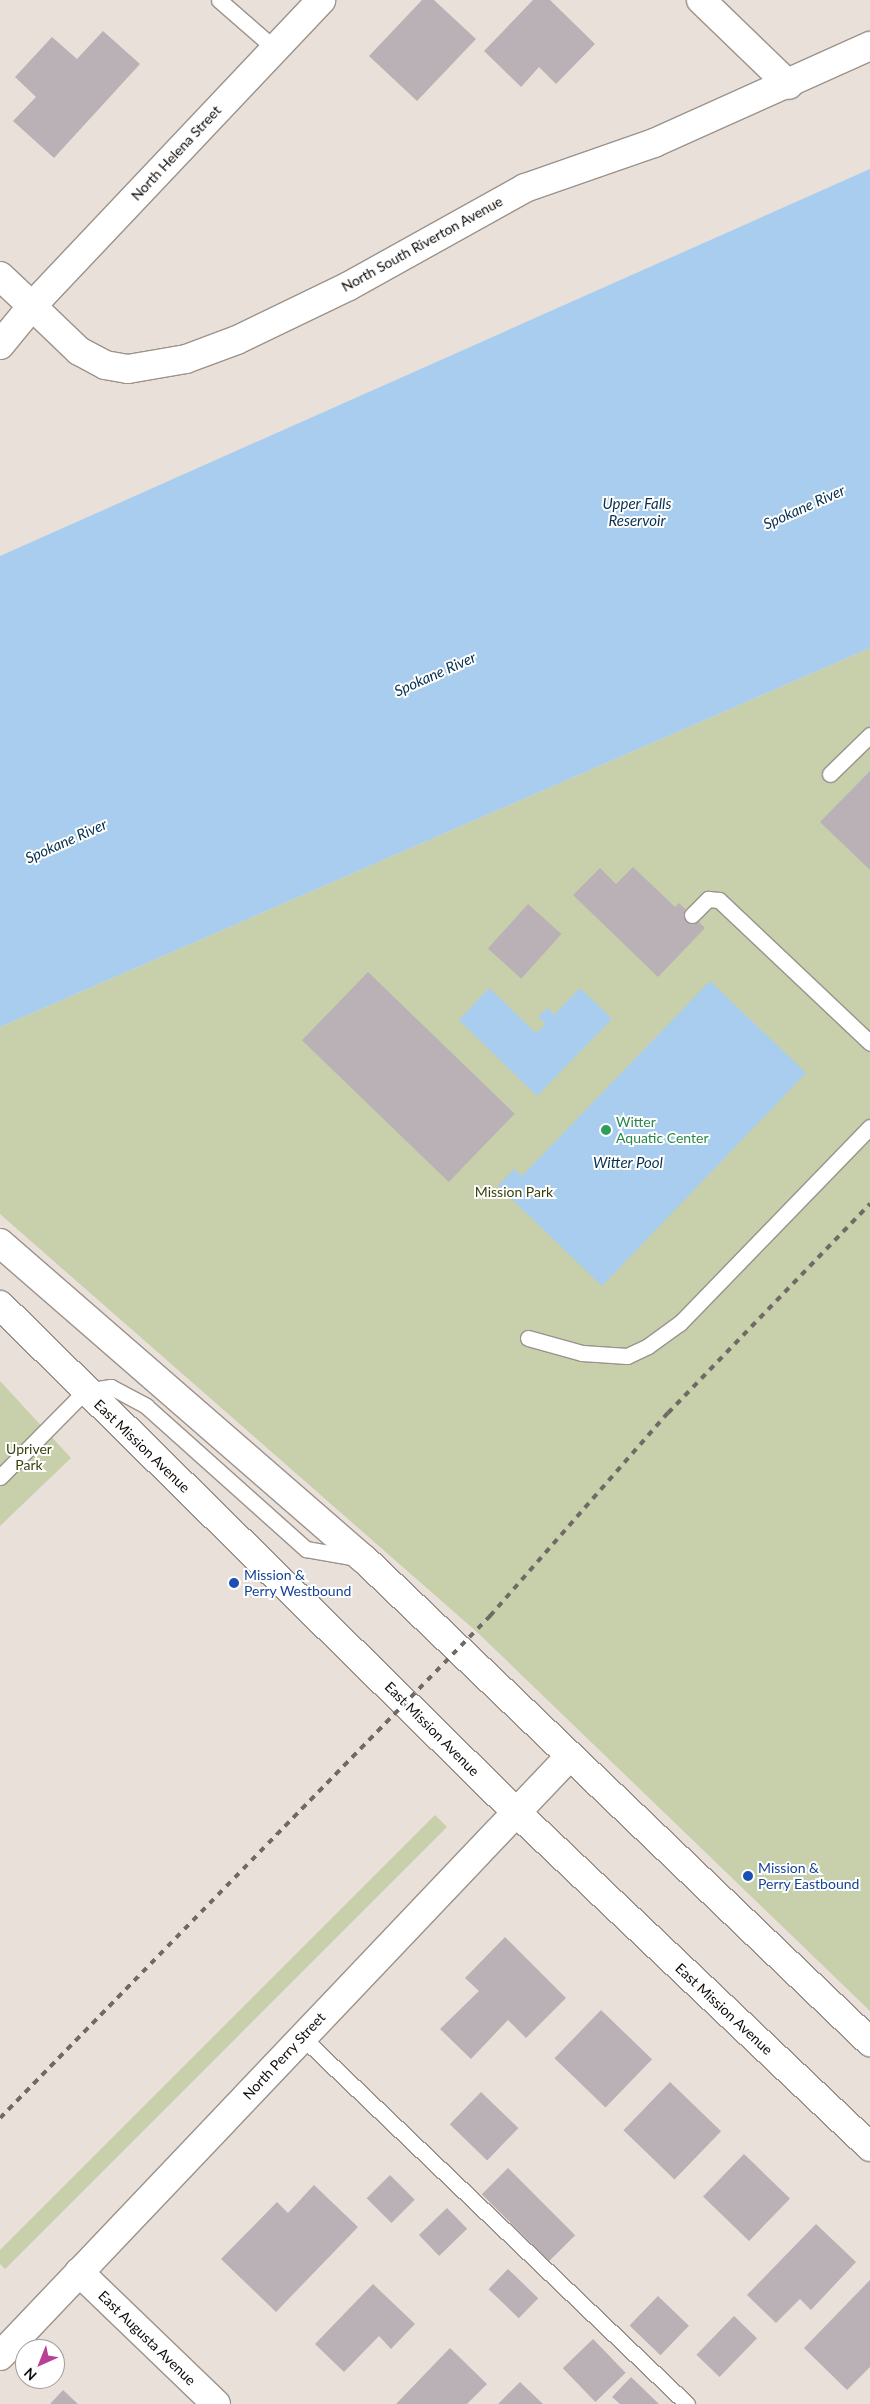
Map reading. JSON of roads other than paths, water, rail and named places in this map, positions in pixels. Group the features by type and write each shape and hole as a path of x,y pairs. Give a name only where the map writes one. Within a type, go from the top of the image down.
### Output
{"main road":[{"name":"North Helena Street","path":"32,306 321,0"},
{"path":"701,0 789,85"},
{"name":"North South Riverton Avenue","path":"0,276 80,351 105,365 128,369 186,359 237,340 349,286 525,188 654,143 789,85 870,46"},
{"path":"0,345 32,306"},
{"path":"0,1243 364,1559 568,1756 870,2042"},
{"name":"East Mission Avenue","path":"0,1305 515,1811 870,2147"},
{"name":"North Perry Street","path":"0,2356 568,1756"},
{"name":"East Augusta Avenue","path":"79,2272 216,2404"}],"lane":[{"path":"219,0 274,48"},
{"path":"830,774 870,736"},
{"path":"692,915 708,899 718,900 870,1043"},
{"path":"528,1338 582,1353 627,1356 648,1346 680,1323 870,1127"},
{"path":"0,1477 85,1390 111,1387 146,1406 306,1549 364,1559"},
{"path":"302,2036 687,2404"}],"water":[{"name":"Upper Falls Reservoir","path":"870,169 870,648 0,1027 0,556"},
{"name":"Witter Pool","path":"710,981 806,1073 602,1286 498,1186 514,1169 522,1176"},
{"path":"489,988 536,1033 546,1024 538,1017 548,1008 554,1015 580,988 612,1019 537,1096 459,1020"}],"railway":[{"path":"0,2118 490,1616 668,1413 870,1204"}],"place":[{"name":"Witter Aquatic Center","path":"606,1130"},
{"name":"Mission & Perry Westbound","path":"234,1583"},
{"name":"Mission & Perry Eastbound","path":"748,1876"}],"water label":[{"name":"Spokane River","path":"804,507"},
{"name":"Spokane River","path":"435,674"},
{"name":"Spokane River","path":"66,841"}],"park label":[{"name":"Mission Park","path":"514,1192"},
{"name":"Upriver Park","path":"29,1458"}]}
